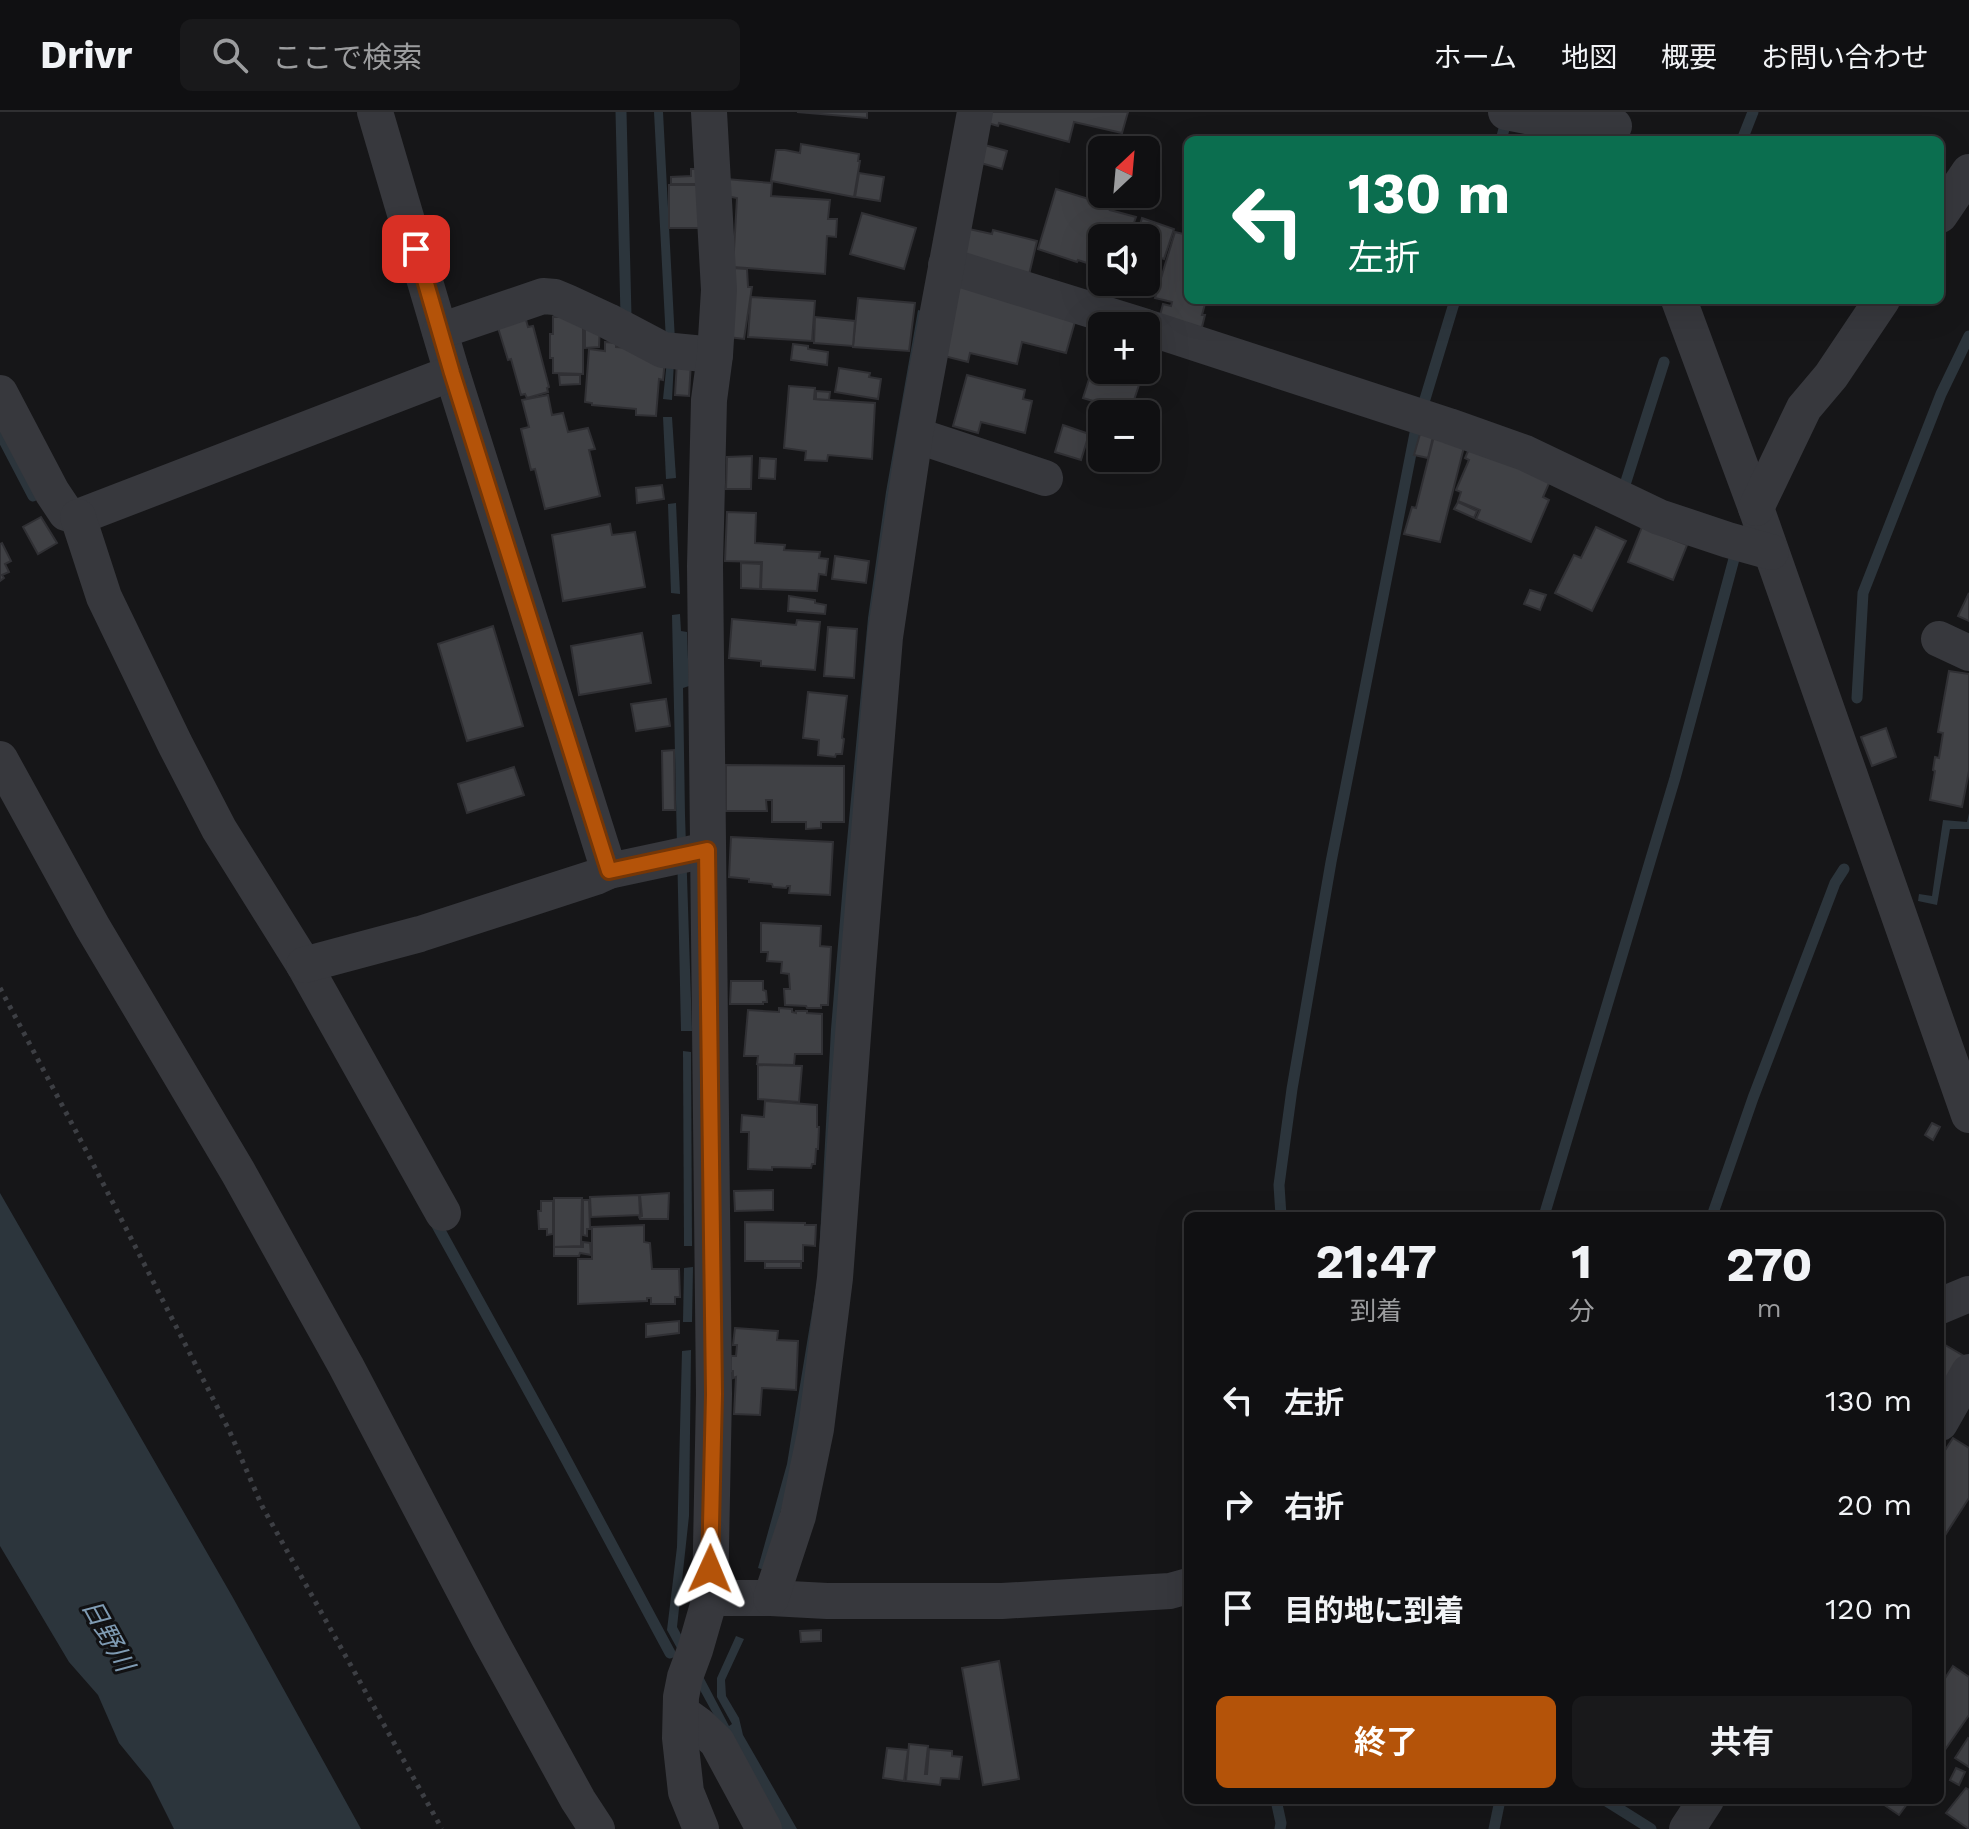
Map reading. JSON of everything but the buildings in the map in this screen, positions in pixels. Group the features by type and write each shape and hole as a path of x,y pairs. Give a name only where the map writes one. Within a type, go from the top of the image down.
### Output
{"street":[{"path":"375,112 452,373 609,871"},
{"path":"686,352 719,290 709,112"},
{"path":"771,1598 798,1516 816,1429 835,1278 885,637 915,435 975,112"},
{"path":"1506,112 1573,125 1614,126"},
{"path":"1944,209 1969,172"},
{"path":"946,265 1099,312"},
{"path":"440,331 543,296 555,297 686,352 709,400 705,566 691,854 714,1394 710,1598 687,1680 680,1738 686,1792 701,1829"},
{"path":"1680,304 1756,508 1969,1115"},
{"path":"1756,508 1804,408 1831,376 1879,304"},
{"path":"1160,331 1525,453 1659,517 1771,552"},
{"path":"0,393 52,492 66,513 78,517 452,373"},
{"path":"915,435 1045,478"},
{"path":"78,517 104,597 219,829 304,965 443,1213"},
{"path":"0,759 92,926 238,1172 316,1311 489,1638 597,1829"},
{"path":"304,965 420,934 609,871 691,854"},
{"path":"1944,1304 1969,1294"},
{"path":"1944,1416 1969,1372"},
{"path":"710,1598 1002,1601 1170,1591 1184,1587"},
{"path":"687,1680 699,1725 717,1742 764,1829"},
{"path":"1687,1829 1703,1804"}],"path":[{"path":"0,988 229,1430 262,1506 442,1829"}],"water":[{"path":"654,112 663,112 675,341 672,400 663,399 667,360"},
{"path":"918,310 926,312 825,1284 792,1470 765,1570 758,1568 787,1464 818,1276 831,1029 868,618 886,492"},
{"path":"663,417 672,417 676,478 666,479"},
{"path":"676,503 680,594 671,593 668,504"},
{"path":"680,614 681,631 687,632 689,686 683,688 692,1031 681,1031 672,615"},
{"path":"1969,813 1969,829 1950,829 1937,905 1918,901 1919,894 1932,896 1943,820 1967,822"},
{"path":"683,1051 691,1052 692,1246 684,1246"},
{"name":"日野川","path":"0,1193 232,1596 361,1829 174,1829 150,1781 119,1743 98,1695 69,1662 0,1546"},
{"path":"693,1267 692,1322 683,1322 684,1268"},
{"path":"691,1350 689,1516 677,1627 729,1726 732,1724 717,1697 717,1678 736,1636 744,1639 725,1680 726,1696 739,1718 743,1735 797,1829 782,1829 732,1740 722,1730 667,1630 677,1547 682,1351"}],"waterway":[{"path":"620,315 626,316 621,112"},
{"path":"1744,136 1753,112"},
{"path":"1502,136 1507,118"},
{"path":"1422,409 1454,304"},
{"path":"1857,698 1863,593 1941,394 1969,336"},
{"path":"1622,494 1664,362"},
{"path":"0,433 33,496"},
{"path":"1281,1212 1279,1185 1292,1089 1331,862 1415,433"},
{"path":"1545,1212 1675,778 1735,555"},
{"path":"1713,1212 1753,1098 1835,883 1844,869"},
{"path":"433,1218 670,1653"},
{"path":"1277,1804 1280,1829"},
{"path":"1494,1829 1499,1804"},
{"path":"1611,1804 1651,1829"}],"route":[{"path":"416,249 609,871 707,850 714,1394 710,1569"}]}
